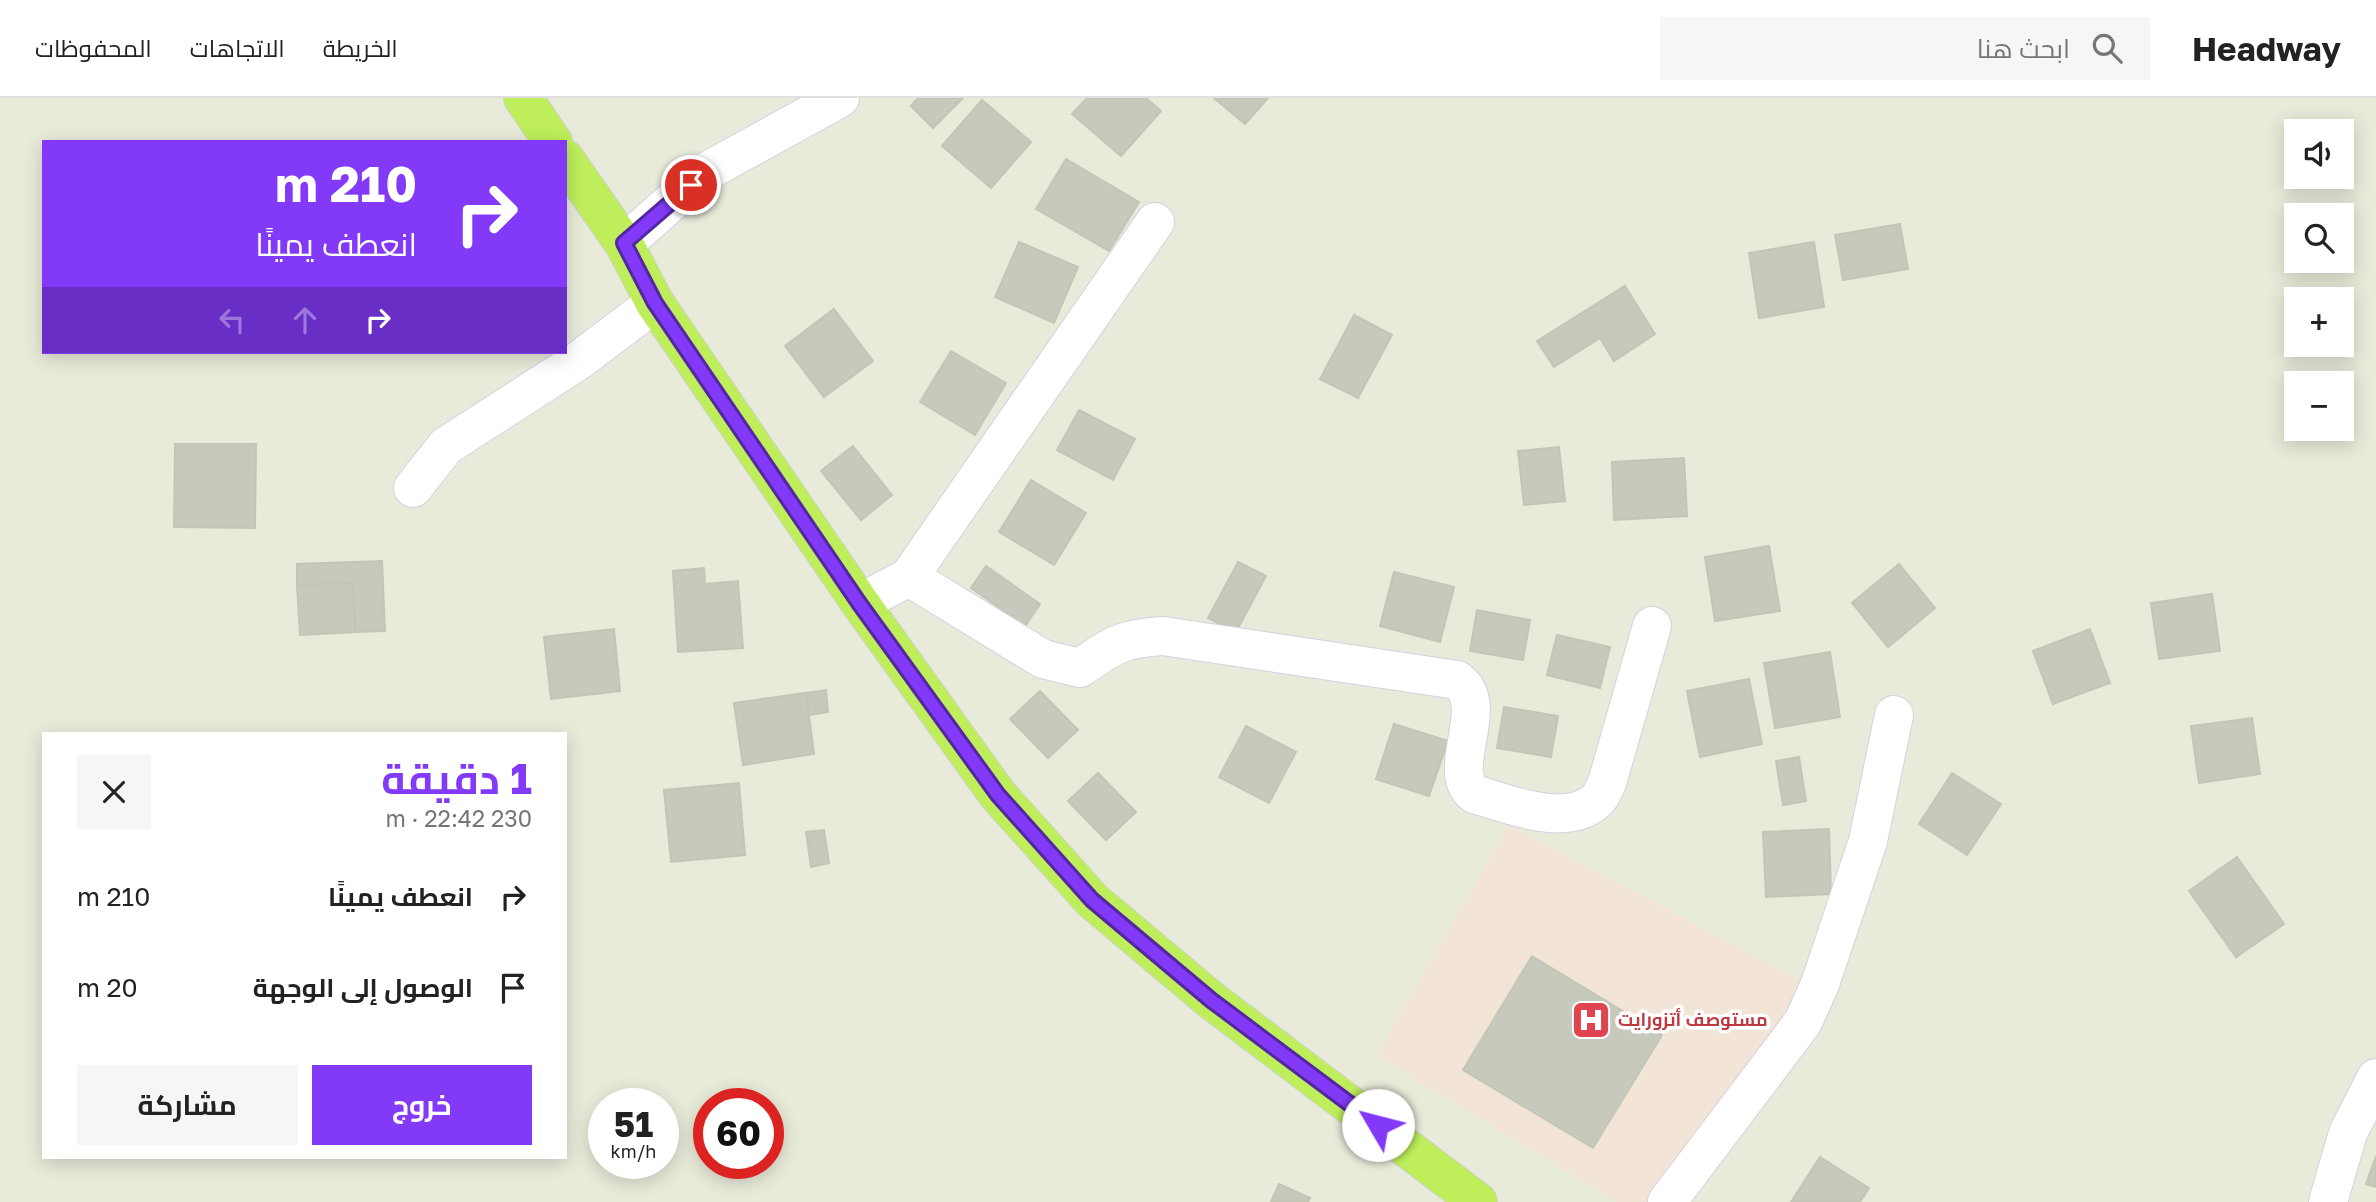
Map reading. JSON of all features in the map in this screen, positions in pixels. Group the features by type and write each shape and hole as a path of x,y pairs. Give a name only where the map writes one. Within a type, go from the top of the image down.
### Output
{"main road":[{"path":"523,98 552,140"},
{"path":"567,162 624,243 655,303 859,603 998,795 1092,900 1211,1000 1478,1202"}],"street":[{"path":"624,243 705,173 840,98"},
{"path":"859,603 909,577 1155,222"},
{"path":"413,488 446,446 578,361 655,303"},
{"path":"909,577 1043,659 1080,668 1113,645 1137,637 1163,636 1457,680 1466,686 1471,702 1464,773 1468,789 1474,794 1556,815 1578,812 1597,800 1607,783 1652,626"},
{"path":"1667,1202 1803,1022 1820,984 1868,841 1895,715"},
{"path":"2328,1202 2348,1133 2376,1078"}],"shaded area":[{"name":"مستوصف أتزورايت","path":"1509,825 1807,984 1677,1202 1617,1202 1376,1055"}],"building":[{"path":"918,98 963,98 933,128 911,106"},
{"path":"1087,98 1146,98 1161,111 1121,156 1072,114"},
{"path":"1214,98 1268,98 1245,124"},
{"path":"982,100 1031,142 991,188 942,146"},
{"path":"1066,159 1139,202 1109,251 1036,209"},
{"path":"1900,224 1908,269 1843,280 1835,235"},
{"path":"1019,242 1078,267 1054,323 995,297"},
{"path":"1814,242 1824,307 1759,318 1749,253"},
{"path":"1625,286 1655,334 1614,361 1600,338 1554,367 1537,341"},
{"path":"834,309 873,361 824,397 785,346"},
{"path":"1354,315 1392,335 1358,398 1320,379"},
{"path":"951,351 1006,383 975,435 920,402"},
{"path":"1079,410 1135,439 1113,480 1057,450"},
{"path":"175,444 256,444 255,528 174,527"},
{"path":"853,446 892,495 861,520 821,471"},
{"path":"1559,447 1565,501 1524,505 1518,451"},
{"path":"1684,458 1687,516 1614,520 1612,462"},
{"path":"1031,480 1086,513 1054,565 999,532"},
{"path":"1769,546 1780,611 1715,621 1705,557"},
{"path":"382,561 385,631 355,632 353,583 297,585 297,564"},
{"path":"1238,562 1266,576 1236,632 1208,618"},
{"path":"1899,564 1935,608 1888,647 1852,603"},
{"path":"986,566 1040,604 1025,626 971,588"},
{"path":"704,568 705,584 738,581 743,648 678,652 673,571"},
{"path":"1394,572 1454,587 1440,642 1380,626"},
{"path":"353,583 355,632 300,635 297,585"},
{"path":"2212,594 2220,651 2159,659 2151,603"},
{"path":"1477,610 1530,620 1523,660 1470,651"},
{"path":"614,629 620,691 551,699 544,637"},
{"path":"2090,629 2110,683 2053,704 2033,651"},
{"path":"1557,635 1610,647 1600,688 1547,675"},
{"path":"1830,652 1840,717 1775,728 1764,663"},
{"path":"1749,679 1762,744 1700,757 1687,691"},
{"path":"826,690 828,712 809,715 806,693"},
{"path":"1040,691 1078,730 1048,758 1010,719"},
{"path":"806,693 814,754 743,765 734,703"},
{"path":"1504,707 1558,716 1551,757 1497,748"},
{"path":"2252,718 2260,774 2199,783 2191,726"},
{"path":"1394,724 1448,741 1429,796 1376,779"},
{"path":"1246,726 1296,752 1269,803 1219,777"},
{"path":"1799,757 1806,801 1783,805 1776,761"},
{"path":"1098,773 1136,812 1106,840 1068,801"},
{"path":"1952,773 2001,804 1967,855 1919,824"},
{"path":"739,783 745,855 671,862 664,790"},
{"path":"1829,829 1831,894 1766,897 1763,832"},
{"path":"824,830 829,863 811,867 806,832"},
{"path":"2237,857 2284,924 2236,957 2189,891"},
{"path":"1532,956 1662,1035 1593,1148 1463,1070"},
{"path":"2376,1156 2376,1187 2366,1184"},
{"path":"1820,1157 1869,1188 1860,1202 1791,1202"},
{"path":"1279,1184 1310,1198 1308,1202 1271,1202"}],"place":[{"name":"مستوصف أتزورايت","path":"1591,1020"}],"route":[{"path":"691,185 624,243 655,303 929,702 998,795 1092,900 1211,1000 1378,1125"}]}
